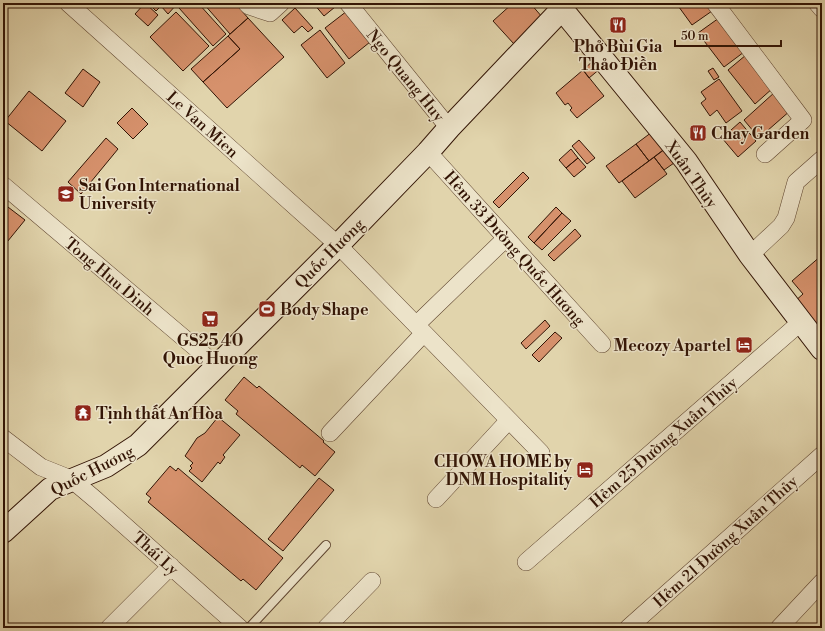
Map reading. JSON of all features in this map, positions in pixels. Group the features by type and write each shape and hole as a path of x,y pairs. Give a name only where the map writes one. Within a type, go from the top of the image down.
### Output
{"street":[{"name":"Le Van Mien","path":"68,3 338,245 541,453"},
{"path":"246,3 249,6 270,12 281,3"},
{"name":"Ngo Quang Huy","path":"348,3 449,128"},
{"path":"715,3 803,120 765,154"},
{"path":"818,3 822,9"},
{"name":"Quốc Hương","path":"3,532 50,489 71,479 106,466 138,445 338,245 428,152 560,6"},
{"name":"Xuân Thủy","path":"560,6 686,161 750,256 822,350"},
{"name":"Hẻm 33 Đường Quốc Hương","path":"428,152 602,344"},
{"path":"750,256 781,226 786,218 796,182 822,159"},
{"name":"Tong Huu Dinh","path":"5,190 217,366"},
{"path":"330,433 420,329 506,238"},
{"name":"Hẻm 25 Đường Xuân Thủy","path":"526,562 801,322"},
{"path":"436,499 509,420"},
{"name":"Thái Ly","path":"3,438 41,467 71,479 240,628"},
{"name":"Hẻm 21 Đường Xuân Thủy","path":"628,628 822,454"},
{"path":"109,628 171,566"},
{"path":"326,628 372,581"},
{"path":"779,628 822,582"}],"lane":[{"path":"249,628 326,545"}],"building":[{"path":"145,3 158,15 148,26 135,14"},
{"path":"148,3 177,4 168,14 161,6 156,11"},
{"path":"185,3 198,3 226,34 213,46 179,8"},
{"path":"203,3 235,3 248,18 230,34"},
{"path":"331,3 335,7 324,16 314,4"},
{"path":"513,3 530,3 543,18 514,44 493,21"},
{"path":"676,3 706,3 712,11 692,25"},
{"path":"295,8 313,28 308,32 302,26 294,33 282,20"},
{"path":"347,11 370,42 349,59 325,28"},
{"path":"176,12 209,46 183,71 150,37"},
{"path":"248,18 284,57 227,108 203,82 240,49 228,36"},
{"path":"719,18 744,52 724,67 698,33"},
{"path":"320,30 345,63 327,78 301,45"},
{"path":"228,36 240,49 203,82 191,69"},
{"path":"746,55 773,88 755,104 728,70"},
{"path":"594,60 601,68 589,78 583,70"},
{"path":"713,68 719,77 714,80 708,71"},
{"path":"83,69 100,82 83,107 65,93"},
{"path":"583,70 604,96 577,118 570,110 572,108 568,103 565,105 556,93"},
{"path":"719,79 742,111 726,123 717,110 710,116 701,103 706,99 701,92"},
{"path":"29,91 66,121 42,151 5,121"},
{"path":"775,92 791,110 759,138 744,120"},
{"path":"132,108 148,124 133,139 117,123"},
{"path":"740,122 756,141 738,157 722,138"},
{"path":"652,132 665,149 649,161 636,144"},
{"path":"106,138 118,149 81,194 68,182"},
{"path":"579,140 595,158 587,164 572,146"},
{"path":"636,144 649,161 619,183 606,166"},
{"path":"667,147 675,159 672,161 674,163 664,170 654,157"},
{"path":"571,149 578,158 566,168 559,160"},
{"path":"654,157 667,174 635,198 622,181"},
{"path":"578,158 586,167 574,177 566,168"},
{"path":"523,172 529,178 499,208 493,202"},
{"path":"4,204 25,220 3,247 3,205"},
{"path":"556,207 562,213 534,243 528,237"},
{"path":"562,213 571,221 542,250 534,243"},
{"path":"575,229 581,236 554,261 548,255"},
{"path":"822,255 822,320 815,326 794,302 803,294 792,281"},
{"path":"545,320 550,326 526,349 521,343"},
{"path":"555,332 562,338 539,362 532,355"},
{"path":"244,377 257,388 259,386 335,452 315,476 302,465 300,468 236,414 238,411 225,400"},
{"path":"218,417 240,435 223,455 225,457 220,464 218,462 202,482 189,471 192,468 190,466 193,463 185,456 197,438 205,433"},
{"path":"170,466 176,471 178,468 283,558 256,590 243,579 241,581 148,502 151,498 146,494"},
{"path":"319,478 334,490 283,551 268,539"}],"place":[{"name":"Phở Bùi Gia Thảo Điền","path":"618,25"},
{"name":"Chay Garden","path":"698,133"},
{"name":"Sai Gon International University","path":"66,194"},
{"name":"Body Shape","path":"267,309"},
{"name":"GS25 40 Quoc Huong","path":"210,319"},
{"name":"Mecozy Apartel","path":"744,345"},
{"name":"Tịnh thất An Hòa","path":"83,413"},
{"name":"CHOWA HOME by DNM Hospitality","path":"585,470"}]}
